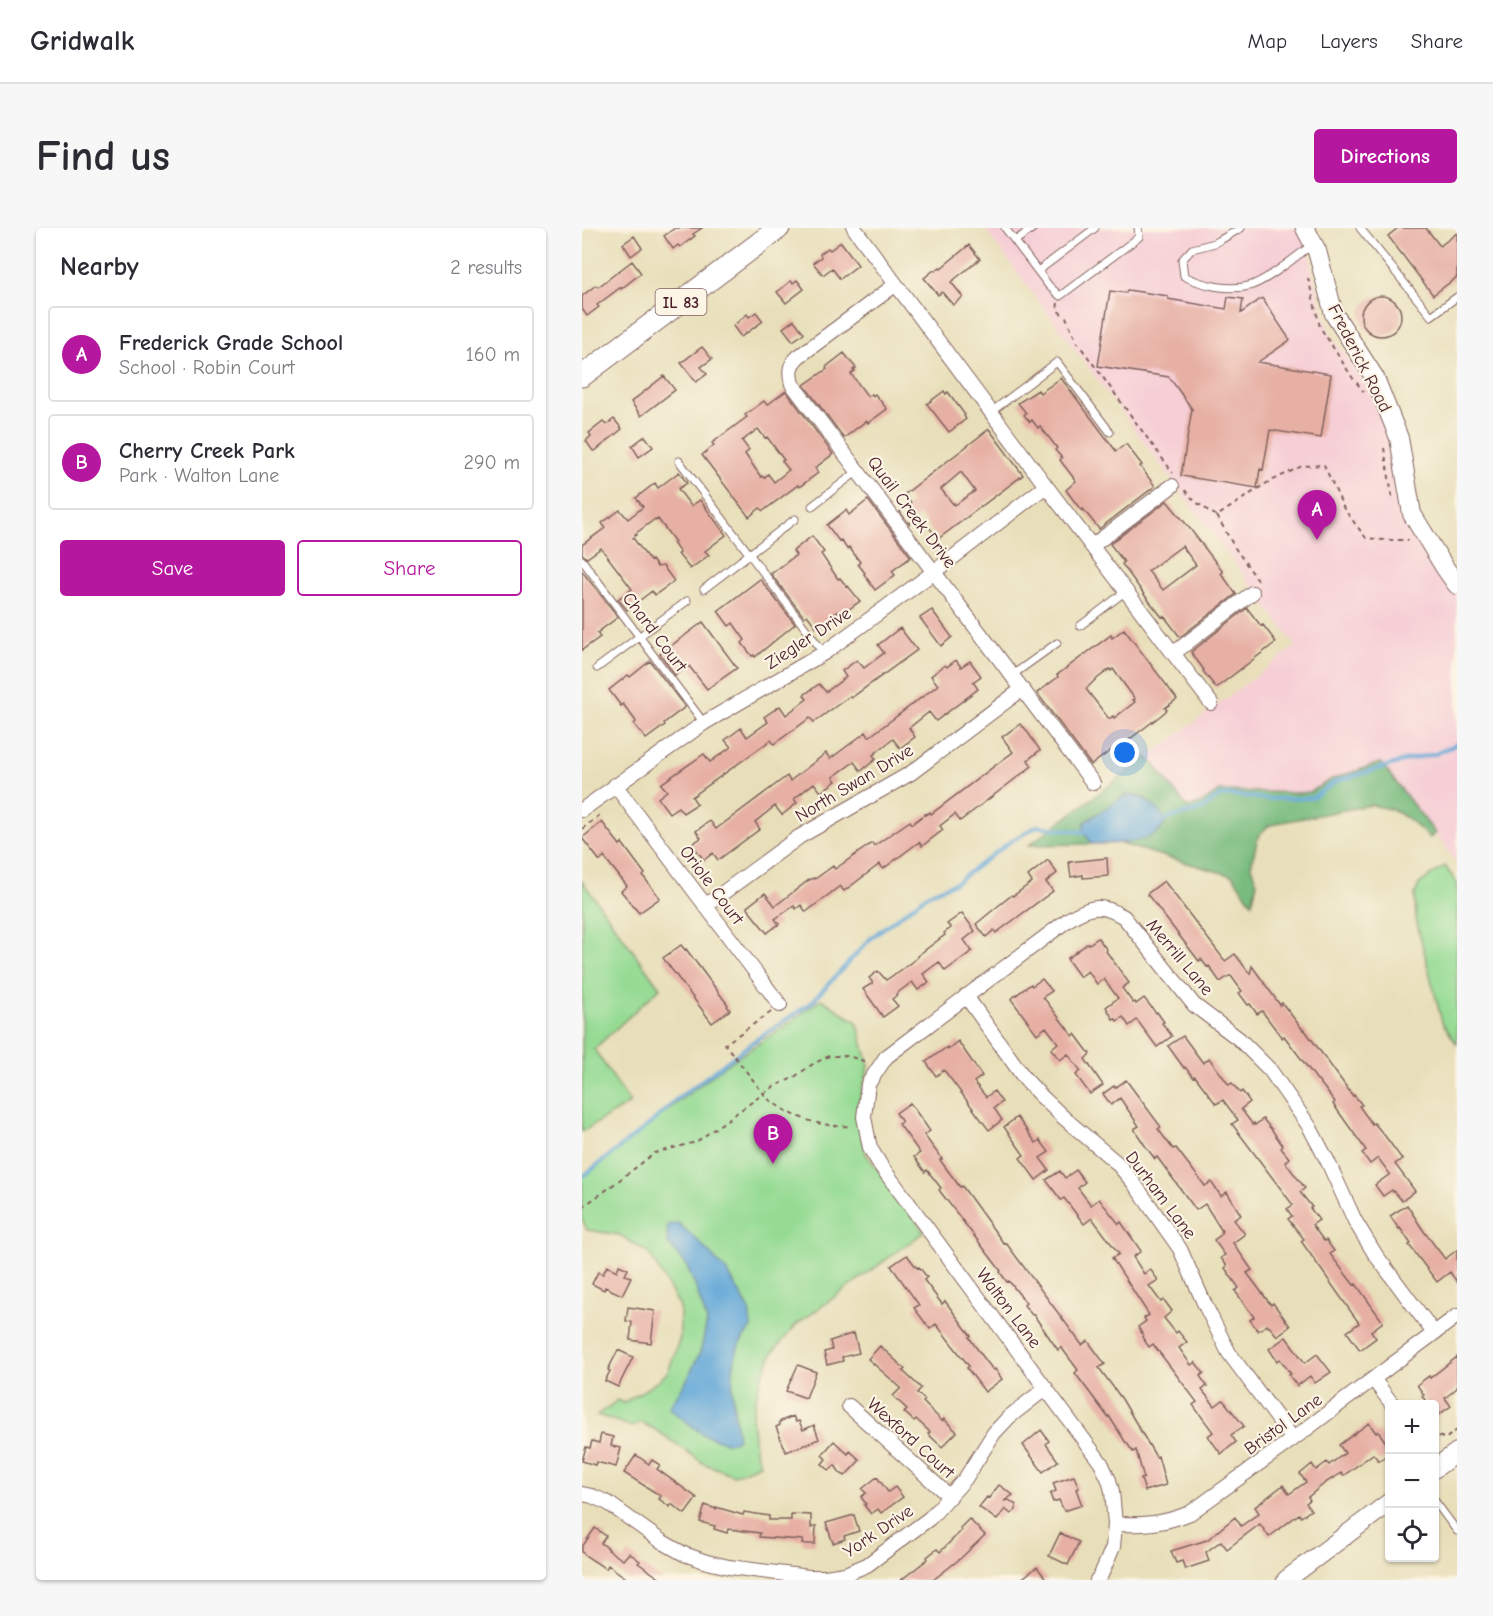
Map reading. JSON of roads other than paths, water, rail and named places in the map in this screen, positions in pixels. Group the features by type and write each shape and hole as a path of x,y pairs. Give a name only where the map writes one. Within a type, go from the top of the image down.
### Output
{"main road":[{"name":"IL 83","path":"582,376 779,228"}],"street":[{"path":"854,228 1211,703"},
{"name":"Frederick Road","path":"1307,241 1317,251 1334,314 1375,378 1399,438 1412,514 1457,585"},
{"name":"Quail Creek Drive","path":"895,285 798,357 791,364 789,373 792,384 1093,783"},
{"path":"1092,546 1176,483"},
{"name":"Ziegler Drive","path":"582,810 704,723 824,653 1046,486"},
{"path":"1174,653 1252,593"},
{"name":"North Swan Drive","path":"705,906 799,837 911,773 1021,690"},
{"name":"Oriole Court","path":"615,785 780,1005"},
{"name":"Merrill Lane","path":"864,1117 868,1084 886,1057 1080,912 1101,907 1113,911 1124,917 1194,1005 1239,1039 1270,1070 1309,1126 1355,1221 1375,1254 1434,1333"},
{"name":"Durham Lane","path":"966,996 1040,1095 1117,1163 1133,1182 1180,1249 1229,1353 1293,1439"},
{"name":"Walton Lane","path":"864,1117 870,1148 881,1166 1101,1463 1112,1491 1115,1524 1113,1547 1097,1580"},
{"name":"Bristol Lane","path":"1115,1524 1147,1525 1176,1519 1190,1513 1374,1380 1457,1316"},
{"path":"1374,1380 1389,1400"},
{"name":"York Drive","path":"582,1494 608,1503 661,1541 684,1554 707,1562 809,1577 845,1574 867,1564 930,1518 965,1479 994,1433 1009,1417 1046,1388"},
{"name":"Wexford Court","path":"849,1406 950,1497"},
{"path":"1439,1464 1457,1452"},
{"path":"1286,1580 1385,1505"}],"lane":[{"path":"1005,228 1060,296 1139,237 1138,228"},
{"path":"1015,241 1033,228"},
{"path":"1038,271 1095,228"},
{"path":"1241,228 1215,243 1192,249 1182,260 1184,276 1199,283 1228,287 1250,286 1271,275 1307,241"},
{"path":"1360,228 1431,316 1457,297"},
{"path":"991,412 1057,362 1110,432"},
{"path":"679,461 824,653"},
{"path":"812,506 858,471"},
{"path":"704,589 795,519"},
{"name":"Chard Court","path":"582,560 704,723"},
{"path":"1080,626 1126,591"},
{"path":"597,668 687,601"},
{"path":"1011,676 1057,643"},
{"path":"1439,1507 1457,1531"}],"water":[{"path":"1126,795 1139,797 1153,805 1166,819 1162,828 1139,840 1092,844 1084,832 1084,823"},
{"path":"678,1223 728,1273 749,1309 751,1327 738,1348 733,1370 738,1439 728,1443 704,1435 669,1408 688,1378 701,1350 707,1321 686,1264 668,1244 667,1225"}],"waterway":[{"path":"1166,819 1202,809 1219,796 1267,799 1312,798 1337,781 1435,754 1457,744"},
{"path":"582,1177 651,1123 677,1099 753,1042 811,1003 872,937 930,893 955,883 1011,841 1037,826 1084,832"}],"place":[{"name":"Frederick Grade School","path":"1317,540"},
{"name":"Cherry Creek Park","path":"773,1164"}]}
